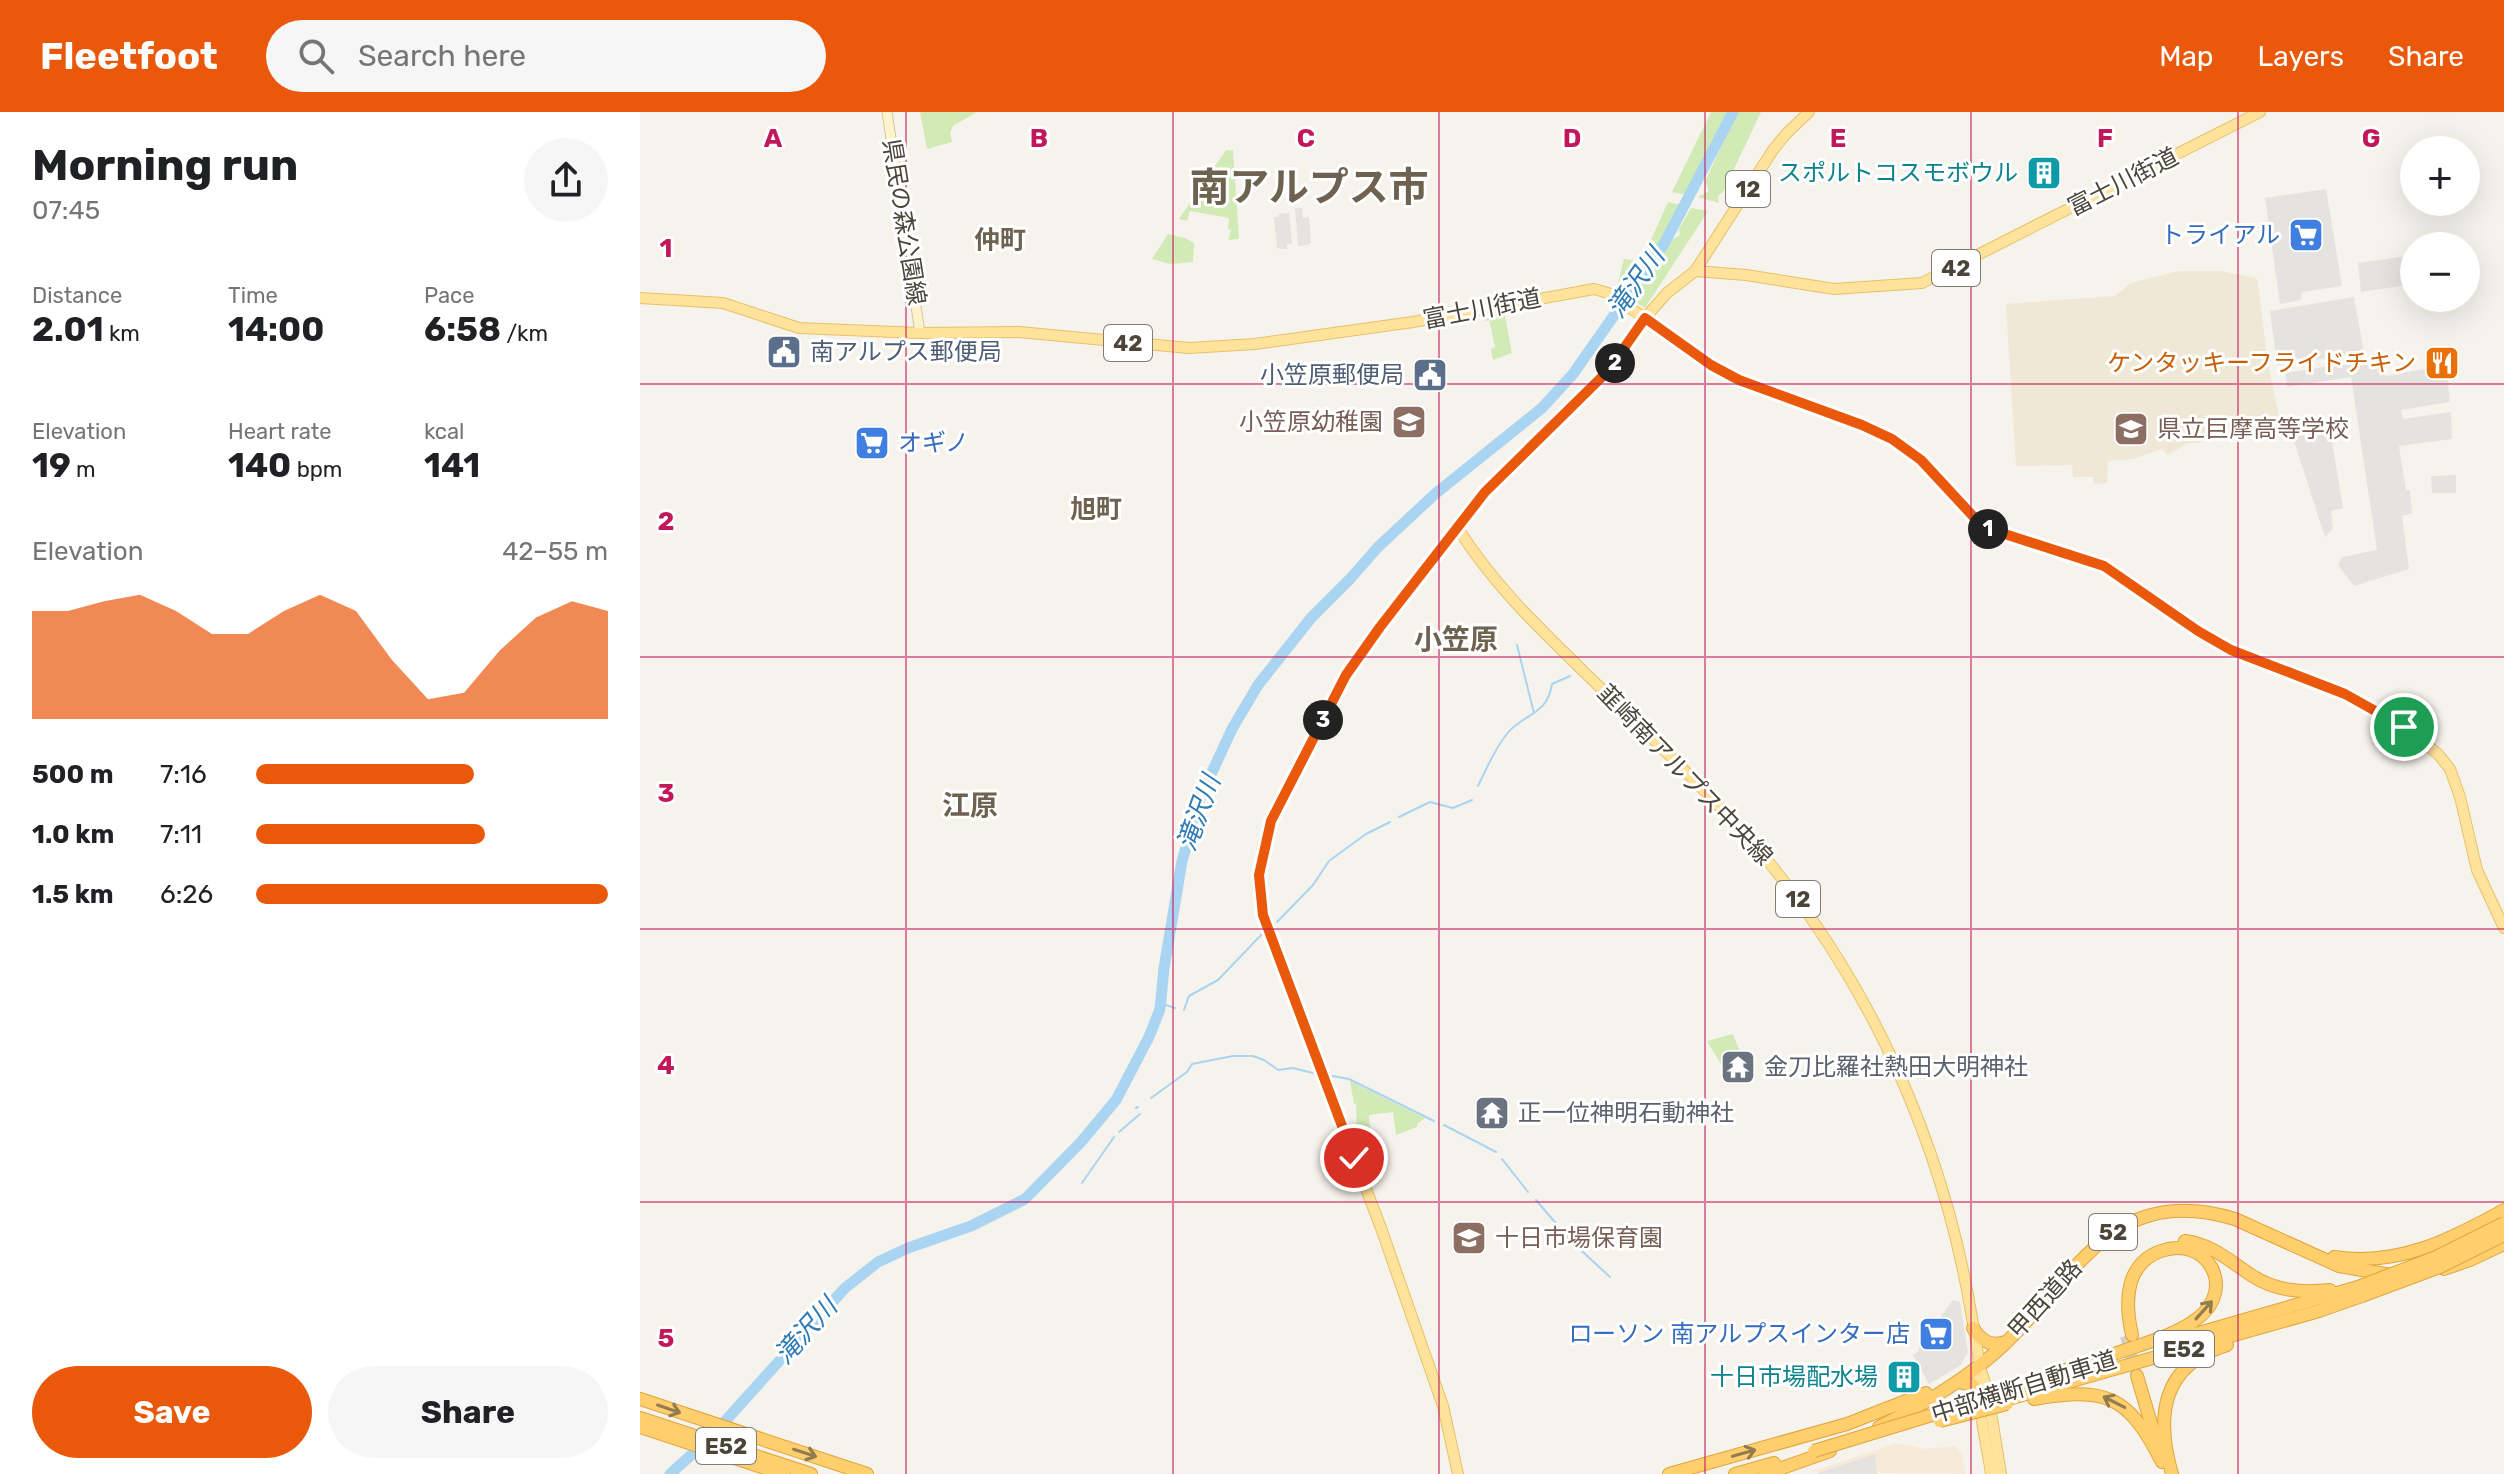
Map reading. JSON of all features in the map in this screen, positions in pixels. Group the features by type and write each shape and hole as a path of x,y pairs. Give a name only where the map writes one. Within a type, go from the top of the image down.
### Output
{"highway":[{"name":"甲西道路","path":"1765,1474 1844,1445 1958,1382 2006,1342 2094,1246 2128,1223 2144,1217 2181,1210 2218,1214 2318,1253 2350,1260 2392,1258 2447,1240 2504,1210"},
{"name":"中部横断自動車道","path":"2360,1292 2504,1223"},
{"name":"中部横断自動車道","path":"1814,1451 2407,1281 2504,1235"},
{"path":"2005,1397 2189,1324 2209,1307 2216,1291 2215,1274 2206,1259 2191,1249 2160,1252 2136,1271 2127,1293 2129,1335 2120,1306 2124,1280 2129,1268 2146,1251 2167,1242 2203,1245 2264,1282 2288,1290 2360,1292"},
{"name":"甲西道路","path":"2293,1244 2339,1266 2393,1276 2452,1267 2504,1244"},
{"path":"2165,1465 2165,1407 2171,1386 2184,1367 2219,1347 2360,1292"},
{"path":"1973,1328 1988,1343 2006,1342"},
{"name":"甲西道路","path":"1669,1474 1873,1415 1913,1399 1979,1365"},
{"path":"2141,1376 2165,1465"},
{"path":"1958,1382 1972,1385 1978,1390"},
{"path":"2005,1397 2070,1394 2107,1398 2134,1415 2172,1474"},
{"name":"中部横断自動車道","path":"1735,1474 1956,1408 2005,1397"},
{"path":"640,1399 867,1474"},
{"name":"E52","path":"640,1418 811,1474"},
{"path":"640,1427 783,1474"}],"main road":[{"name":"県民の森公園線","path":"887,112 920,333"},
{"name":"12","path":"1695,271 1773,150 1809,112"},
{"name":"富士川街道","path":"1695,271 1746,275 1834,289 1922,283 2260,112"},
{"path":"1458,1474 1443,1406 1381,1228 1268,933 1258,886 1263,846 1271,821 1346,675 1457,527 1497,479 1608,371 1642,316 1695,271"},
{"name":"富士川街道","path":"640,298 723,303 799,328 1063,334 1145,345 1202,347 1255,344 1413,322 1594,289 1615,297 1711,365 1739,380 1892,439 1921,460 1983,527 2104,566 2231,650 2345,694 2419,738 2444,761 2455,781 2477,870 2504,928"},
{"name":"韮崎南アルプス中央線","path":"1457,527 1514,604 1746,834 1799,900 1841,962 1880,1032 1925,1137 1951,1221 1979,1365"},
{"name":"12","path":"1979,1365 1978,1390 1991,1474"},
{"name":"12","path":"1979,1365 1987,1388 2001,1474"}],"shaded area":[{"path":"2326,189 2342,286 2302,292 2301,300 2280,304 2265,198"},
{"path":"1295,208 1302,208 1303,218 1309,217 1311,243 1307,245 1298,246"},
{"path":"1289,213 1292,244 1287,244 1287,249 1277,248 1274,217"},
{"path":"2400,257 2400,286 2361,292 2358,263"},
{"path":"2179,271 2221,271 2256,278 2267,359 2281,424 2260,436 2250,434 2186,444 2168,455 2162,449 2133,459 2108,461 2107,483 2094,484 2093,477 2073,477 2072,465 2016,466 2006,304 2115,296 2131,283"},
{"path":"2354,297 2364,353 2277,365 2270,311"},
{"path":"2384,357 2386,376 2429,368 2430,375 2447,373 2450,402 2401,410 2403,419 2451,412 2452,439 2399,446 2406,490 2410,490 2412,513 2402,516 2409,569 2354,586 2338,565 2342,557 2377,550 2351,377 2287,387 2286,373"},
{"path":"2330,430 2343,508 2331,511 2333,529 2325,537 2292,435"},
{"path":"2456,475 2456,493 2432,493 2431,476"},
{"path":"1953,1300 1960,1302 1968,1352 1961,1365 1929,1384 1913,1355 1919,1351 1919,1346"},
{"path":"1897,1443 1925,1449 1955,1446 1962,1455 1966,1474 1810,1472"},
{"path":"1875,1454 1877,1474 1815,1474"}],"green space":[{"path":"920,112 977,112 953,126 950,133 952,142 927,149"},
{"path":"1711,112 1728,112 1687,195 1672,192"},
{"path":"1737,112 1761,112 1723,192 1718,196 1719,203 1698,197 1709,191 1705,182"},
{"path":"1226,150 1233,150 1239,239 1228,240 1231,230 1228,229 1229,218 1190,211 1187,221 1179,219"},
{"path":"1668,202 1681,205 1660,246 1629,289 1617,286 1624,259 1638,261"},
{"path":"1691,208 1708,211 1645,308 1633,301 1666,246 1680,235 1679,229"},
{"path":"1168,234 1194,243 1193,262 1170,264 1152,259"},
{"path":"1504,311 1512,353 1493,360 1491,349 1495,347 1489,320 1485,321 1483,315"},
{"path":"1733,1034 1740,1052 1729,1058 1739,1076 1731,1081 1707,1041"},
{"path":"1350,1081 1425,1118 1417,1127 1396,1135 1393,1112 1369,1115 1370,1131 1357,1133 1356,1103"}],"waterway":[{"name":"滝沢川","path":"670,1474 709,1439 845,1288 878,1262 971,1226 1025,1199 1081,1142 1116,1100 1160,1009 1182,861 1201,796 1232,729 1258,685 1311,618 1378,547 1435,494 1542,408 1573,374 1664,244 1733,112"},
{"path":"1517,645 1534,713"},
{"path":"1478,786 1506,735 1545,703 1552,684 1570,676"},
{"path":"1399,817 1430,802 1453,808 1472,800"},
{"path":"1277,922 1313,885 1329,861 1366,834 1390,822"},
{"path":"1184,1010 1189,996 1218,980 1262,934"},
{"path":"1160,1003 1175,1008"},
{"path":"1151,1098 1187,1072 1192,1064 1233,1056 1253,1056 1278,1070 1293,1068 1317,1074"},
{"path":"1327,1075 1349,1079 1434,1121"},
{"path":"1119,1132 1140,1114"},
{"path":"1444,1125 1496,1152"},
{"path":"1082,1183 1114,1137"},
{"path":"1502,1159 1528,1192"},
{"path":"1536,1200 1571,1241 1610,1277"}],"tunnel":[{"path":"2126,1336 2136,1373"}],"place":[{"name":"スポルトコスモボウル","path":"2044,173"},
{"name":"トライアル","path":"2306,235"},
{"name":"南アルプス郵便局","path":"784,352"},
{"name":"ケンタッキーフライドチキン","path":"2442,363"},
{"name":"小笠原郵便局","path":"1430,375"},
{"name":"小笠原幼稚園","path":"1409,422"},
{"name":"県立巨摩高等学校","path":"2131,429"},
{"name":"オギノ","path":"872,443"},
{"name":"金刀比羅社熱田大明神社","path":"1738,1067"},
{"name":"正一位神明石動神社","path":"1492,1113"},
{"name":"十日市場保育園","path":"1469,1238"},
{"name":"ローソン 南アルプスインター店","path":"1936,1334"},
{"name":"十日市場配水場","path":"1904,1377"}],"district":[{"name":"南アルプス市","path":"1309,187"},
{"name":"仲町","path":"1000,240"},
{"name":"旭町","path":"1096,509"},
{"name":"小笠原","path":"1456,639"},
{"name":"江原","path":"970,805"}],"route":[{"path":"1354,1158 1263,915 1258,886 1263,846 1271,821 1346,675 1380,627 1485,492 1608,371 1645,318 1711,365 1739,380 1892,439 1921,460 1983,527 2117,572 2198,631 2231,650 2345,694 2404,727"}]}
